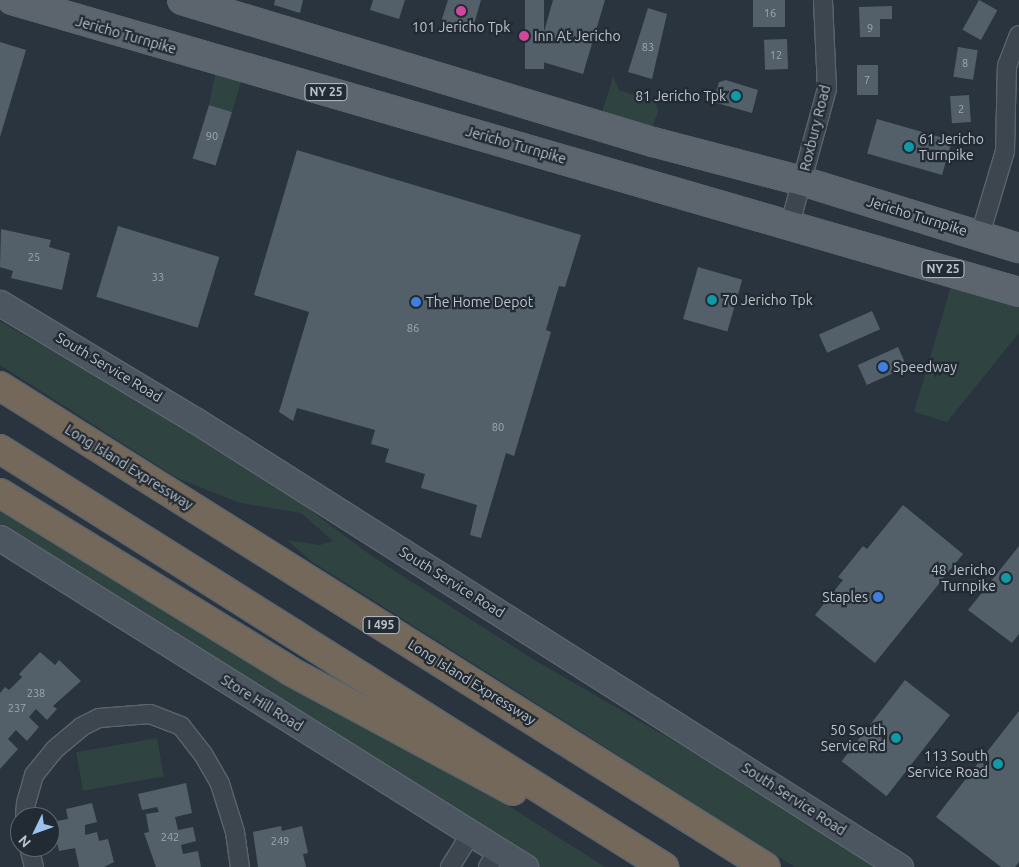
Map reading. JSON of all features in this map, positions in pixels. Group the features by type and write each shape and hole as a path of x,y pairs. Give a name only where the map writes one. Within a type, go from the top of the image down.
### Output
{"highway":[{"name":"Long Island Expressway","path":"0,386 766,867"},
{"path":"0,448 664,867"},
{"path":"0,493 290,671 653,867"}],"main road":[{"name":"Jericho Turnpike","path":"12,0 790,224 1019,292"},
{"name":"Jericho Turnpike","path":"182,0 653,142 802,181 1019,248"},
{"name":"South Service Road","path":"0,303 195,420 900,867"},
{"name":"Store Hill Road","path":"0,538 471,834 493,858 525,867"}],"street":[{"name":"Roxbury Road","path":"790,224 827,89 823,0"},
{"path":"980,235 1005,151 1007,66 1019,35"},
{"path":"26,807 34,775 54,750 81,728 99,718 150,714 181,726 204,754 220,784 234,832 240,867"},
{"path":"450,867 471,834"}],"green space":[{"path":"218,61 245,68 232,112 209,105"},
{"path":"613,77 619,90 653,101 657,106 658,112 647,140 598,125"},
{"path":"955,273 1019,292 1019,333 947,422 914,412"},
{"path":"0,321 127,394 294,498 373,557 531,658 698,755 876,867 795,867 311,561 287,540 320,545 333,541 301,513 240,503 177,478 0,365"},
{"path":"0,507 255,666 482,789 605,867 540,867 0,534"},
{"path":"157,738 164,776 83,791 76,752"}],"building":[{"path":"275,0 303,0 300,13 274,5"},
{"path":"373,0 405,0 399,19 370,10"},
{"name":"101 Jericho Tpk","path":"448,0 481,0 472,31 441,22"},
{"path":"525,0 544,0 544,69 525,69"},
{"path":"553,0 605,0 583,74 536,60"},
{"path":"753,0 785,0 785,27 753,27"},
{"path":"979,0 997,10 981,40 963,30"},
{"path":"892,6 892,19 880,19 880,37 860,37 859,7"},
{"path":"648,8 667,14 652,79 628,72"},
{"path":"787,39 788,69 765,70 764,40"},
{"path":"0,42 26,50 0,137"},
{"path":"958,47 978,50 973,80 953,77"},
{"path":"857,65 878,65 878,95 857,95"},
{"name":"81 Jericho Tpk","path":"726,80 758,90 752,113 713,102 719,82"},
{"path":"969,95 971,122 952,123 950,96"},
{"path":"209,105 232,112 216,166 193,159"},
{"name":"61 Jericho Turnpike","path":"877,119 952,140 942,175 867,154"},
{"name":"The Home Depot","path":"297,150 581,235 565,287 559,286 546,330 551,332 514,456 506,453 481,538 470,535 477,505 421,488 425,474 385,462 389,449 371,444 375,430 297,408 293,421 279,412 309,312 254,295"},
{"path":"118,226 219,257 198,328 96,297"},
{"path":"1,229 51,240 49,247 70,253 62,290 11,278 13,271 0,267"},
{"name":"70 Jericho Tpk","path":"698,267 742,280 727,332 683,319"},
{"path":"872,311 880,329 827,353 819,335"},
{"path":"898,347 907,367 867,385 858,365"},
{"name":"Staples","path":"903,505 963,554 875,663 815,615 843,580 838,577 863,546 867,549"},
{"name":"48 Jericho Turnpike","path":"1019,546 1019,634 1012,643 968,610"},
{"path":"40,652 55,665 59,660 81,681 53,706 57,709 47,720 36,709 29,717 39,727 27,741 16,730 8,739 18,749 0,769 0,693 5,687 9,690 22,677 19,674"},
{"name":"50 South Service Rd","path":"905,680 950,715 887,796 842,761"},
{"name":"113 South Service Road","path":"1019,711 1019,862 1015,867 1001,867 936,817"},
{"path":"186,783 192,813 175,817 178,830 193,827 196,841 181,845 183,854 198,851 201,867 156,867 144,833 149,832 146,814 159,812 157,807 142,810 138,794"},
{"path":"92,803 97,822 85,825 85,835 97,832 99,841 108,839 114,862 104,867 79,867 75,848 60,851 60,820 68,819 66,809"},
{"path":"281,826 282,831 302,826 308,853 303,854 306,867 258,867 253,832"}],"place":[{"name":"101 Jericho Tpk","path":"461,11"},
{"name":"Inn At Jericho","path":"524,36"},
{"name":"81 Jericho Tpk","path":"736,96"},
{"name":"61 Jericho Turnpike","path":"909,147"},
{"name":"70 Jericho Tpk","path":"712,300"},
{"name":"The Home Depot","path":"416,302"},
{"name":"Speedway","path":"883,367"},
{"name":"48 Jericho Turnpike","path":"1006,578"},
{"name":"Staples","path":"878,597"},
{"name":"50 South Service Rd","path":"896,738"},
{"name":"113 South Service Road","path":"998,764"}]}
